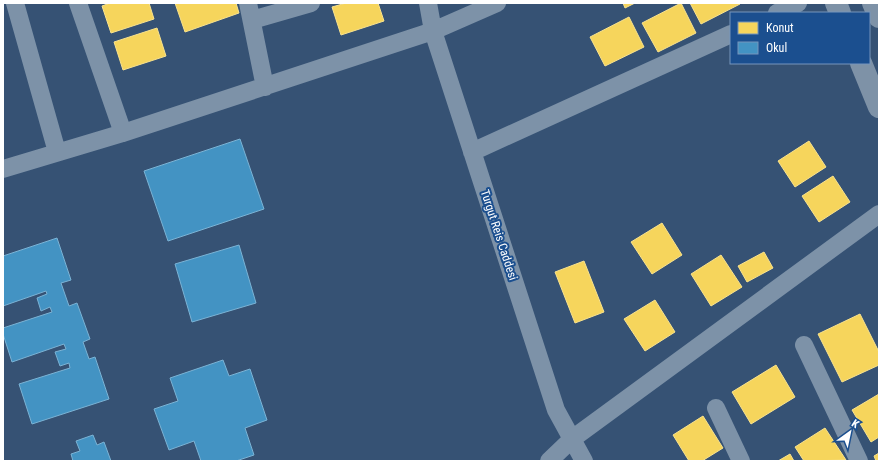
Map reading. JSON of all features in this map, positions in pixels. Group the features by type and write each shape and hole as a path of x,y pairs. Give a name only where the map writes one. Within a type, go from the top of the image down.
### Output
{"highway":[{"path":"873,3 879,17"},
{"path":"861,64 879,107"}],"street":[{"path":"15,3 57,152"},
{"path":"78,3 123,133"},
{"path":"265,87 250,12 311,3"},
{"name":"Turgut Reis Caddesi","path":"428,3 433,32 556,410 584,461"},
{"path":"3,169 123,133 433,32 497,3"},
{"path":"779,12 798,3"},
{"path":"472,152 730,34"},
{"path":"549,461 572,439 879,214"},
{"path":"804,345 859,461"},
{"path":"716,408 741,461"}],"building: Konut":[{"path":"110,3 149,3 154,19 111,33 102,6"},
{"path":"175,3 236,3 239,13 185,32"},
{"path":"346,3 378,3 384,21 341,35 332,7"},
{"path":"623,3 635,3 625,8"},
{"path":"681,3 696,33 658,52 642,23"},
{"path":"690,3 739,3 740,4 701,24"},
{"path":"629,17 644,47 605,66 590,37"},
{"path":"157,28 166,56 123,70 114,42"},
{"path":"809,141 826,167 795,187 778,161"},
{"path":"833,176 850,202 819,222 802,196"},
{"path":"662,223 682,255 652,274 631,242"},
{"path":"764,252 773,268 747,282 738,266"},
{"path":"721,255 742,287 711,306 691,274"},
{"path":"584,261 604,312 575,323 555,272"},
{"path":"655,300 675,332 645,351 624,319"},
{"path":"860,314 879,352 879,365 842,382 818,334"},
{"path":"776,365 795,397 751,424 732,392"},
{"path":"879,394 879,437 871,442 852,410"},
{"path":"703,416 723,448 702,461 689,461 673,435"},
{"path":"825,428 846,460 804,461 795,447"},
{"path":"879,453 879,461 876,461 874,456"},
{"path":"790,454 794,461 778,461"}],"building: Okul":[{"path":"240,139 264,209 168,241 144,171"},
{"path":"57,238 71,280 61,283 69,306 77,303 90,339 83,342 89,359 95,357 109,399 32,424 19,384 70,368 69,363 60,366 55,352 66,349 64,344 12,362 3,334 3,328 52,312 50,307 41,311 37,298 47,294 46,291 3,306 3,256"},
{"path":"239,245 256,303 192,322 175,264"},
{"path":"223,360 229,376 250,369 267,420 245,428 254,455 236,461 201,461 194,441 169,450 154,409 178,401 170,378"},
{"path":"93,435 97,445 104,442 111,461 73,461 71,454 80,451 76,441"}]}
